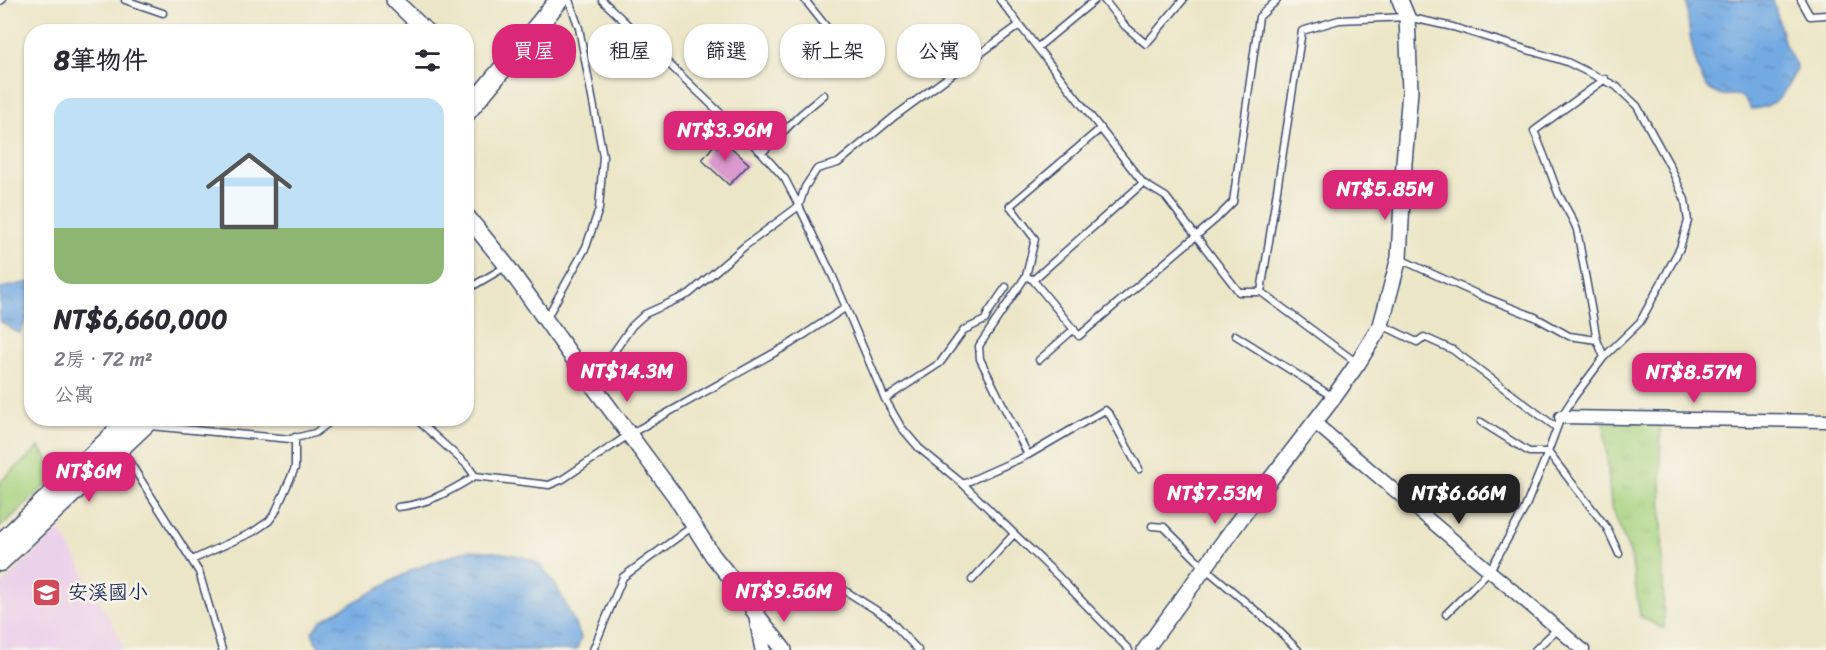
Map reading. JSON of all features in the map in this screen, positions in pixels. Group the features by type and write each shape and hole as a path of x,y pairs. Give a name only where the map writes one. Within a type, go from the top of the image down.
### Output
{"main road":[{"path":"474,84 543,0"},
{"path":"474,103 559,0"},
{"path":"0,544 133,426"},
{"path":"0,562 121,448 134,426"}],"street":[{"path":"1145,650 1334,397 1381,324 1399,258 1410,91 1407,17 1401,0"},
{"path":"401,2 421,24"},
{"path":"474,224 630,434 675,496 713,556 784,650"},
{"path":"1558,423 1826,422"},
{"path":"1315,423 1582,650"},
{"path":"754,609 763,650"}],"lane":[{"path":"125,0 163,12"},
{"path":"546,321 586,247 599,208 603,156 579,28 569,0"},
{"path":"602,0 762,153 784,178 833,277 885,399 901,427 919,448 963,484 1059,577 1129,650"},
{"path":"804,0 824,24"},
{"path":"1038,47 1095,0"},
{"path":"1104,0 1125,26 1146,44 1183,0"},
{"path":"1026,276 1033,280 1079,336 1233,202 1259,17 1277,0"},
{"path":"1801,0 1810,16 1826,15"},
{"path":"1002,1 1018,26 1038,47 1143,183 1166,197 1239,292 1261,292 1358,363"},
{"path":"1261,292 1302,31 1339,20 1407,17 1453,27 1567,62 1605,79 1637,106 1670,166 1685,200 1688,221 1680,248 1640,322 1604,357 1558,423 1525,508 1490,570 1446,614"},
{"path":"588,379 609,359 632,326 645,314 689,294 745,246 799,206 805,187 817,169 838,163 895,116 1018,26"},
{"path":"1604,357 1597,340 1577,230 1572,215 1559,194 1534,131 1605,79"},
{"path":"762,153 824,95"},
{"path":"1028,455 980,359 979,346 1026,276 1035,239 1010,206 1101,128"},
{"path":"1033,280 1143,183"},
{"path":"1399,258 1479,295 1535,316 1569,336 1597,340"},
{"path":"474,285 507,266"},
{"path":"885,399 940,363 964,330 985,320 1006,287"},
{"path":"398,507 419,505 447,493 475,476 549,485 588,464 630,434 780,349 845,308"},
{"path":"1381,324 1417,342 1424,337 1453,350 1558,423"},
{"path":"1039,360 1074,329"},
{"path":"1235,335 1334,397"},
{"path":"963,484 1028,455 1105,410 1110,415 1139,469"},
{"path":"1481,422 1529,452 1548,452"},
{"path":"134,426 121,448 199,572 222,650"},
{"path":"159,426 228,435 291,439 315,433 324,426"},
{"path":"424,426 467,465 475,476"},
{"path":"192,560 269,521 275,513 295,468 295,437"},
{"path":"1548,452 1607,528 1619,555"},
{"path":"593,650 622,577 694,526"},
{"path":"1152,526 1164,527 1205,568 1273,625 1298,650"},
{"path":"972,580 1014,534"},
{"path":"754,609 828,580 887,617 918,650"},
{"path":"1535,650 1557,629"}],"shaded area":[{"name":"安溪國小","path":"60,529 124,645 122,650 0,650 0,586"}],"green space":[{"path":"1604,421 1660,422 1664,629 1640,616 1631,556 1611,505"},
{"path":"39,447 59,474 0,527 0,482"}],"water":[{"path":"1687,0 1773,0 1785,45 1797,68 1785,90 1775,101 1761,108 1751,109 1743,98 1735,95 1721,95 1708,87 1702,78 1693,51"},
{"path":"24,283 24,324 19,334 0,321 0,288"},
{"path":"468,550 520,556 542,567 555,585 581,637 577,650 323,650 316,642 312,632 322,620 414,569"}],"building":[{"path":"723,140 749,164 729,185 702,160 714,145 717,147"}],"place":[{"name":"安溪國小","path":"47,592"}]}
